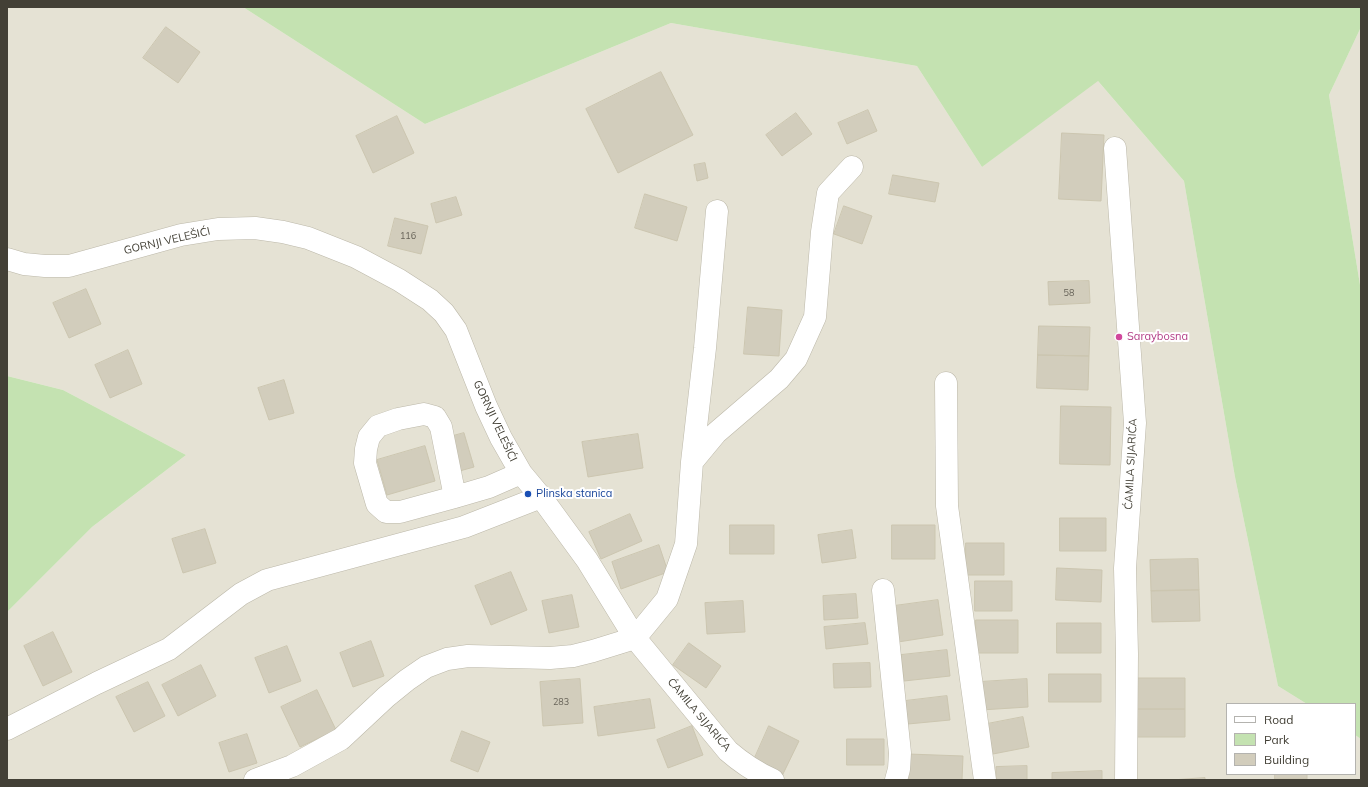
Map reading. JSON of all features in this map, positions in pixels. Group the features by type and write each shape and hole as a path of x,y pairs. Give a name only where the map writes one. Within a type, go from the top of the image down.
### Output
{"street":[{"name":"ĆAMILA SIJARIĆA","path":"1115,148 1135,423 1125,568 1127,654 1126,780"},
{"path":"692,462 716,433 779,379 796,359 815,317 822,232 828,193 852,167"},
{"path":"256,780 292,766 342,739 386,697 426,667 447,659 468,656 550,658 573,656 593,651 635,638 668,598 686,544 692,462 705,348 717,211"},
{"name":"GORNJI VELEŠIĆI","path":"7,259 24,264 69,266 181,235 218,229 255,228 283,232 308,238 356,257 399,280 430,300 444,314 456,330 486,406 501,438 521,474 541,497 587,560 635,638"},
{"path":"946,383 947,506 985,780"},
{"path":"455,497 441,427 435,417 424,414 398,420 378,426 369,436 365,463 377,504 386,512 400,512 455,497 489,487 521,474"},
{"path":"7,729 97,683 169,649 241,594 267,580 464,527 541,497"},
{"path":"884,590 900,753 899,769 896,780"},
{"name":"ĆAMILA SIJARIĆA","path":"635,638 728,751 761,778"}],"shaded area":[{"path":"7,7 243,7 425,124 671,23 917,66 982,167 1097,80 1184,181 1235,477 1278,686 1305,703 1226,703 1226,775 1356,775 1356,736 1361,739 1361,780 7,780 7,612 92,527 186,455 63,390 7,376"},
{"path":"1361,27 1361,291 1329,95"}],"green space":[{"path":"243,7 1361,7 1361,27 1329,95 1361,291 1361,739 1356,736 1356,703 1305,703 1278,686 1235,477 1184,181 1098,81 982,167 917,66 671,23 425,124"},
{"path":"7,376 63,390 186,455 92,527 7,612"}],"building":[{"path":"166,27 200,52 178,83 143,58"},
{"path":"661,72 693,135 618,173 586,109"},
{"path":"868,110 877,131 847,144 838,123"},
{"path":"796,113 812,134 782,156 766,135"},
{"path":"397,116 414,153 373,173 356,136"},
{"path":"1062,133 1104,135 1101,201 1059,199"},
{"path":"705,163 708,178 697,181 694,165"},
{"path":"893,175 939,183 935,202 889,194"},
{"path":"645,194 687,207 677,241 635,228"},
{"path":"456,197 462,215 436,223 431,204"},
{"path":"844,206 872,216 862,244 834,234"},
{"path":"395,218 428,226 421,254 388,246"},
{"path":"1089,281 1090,303 1049,305 1048,282"},
{"path":"86,289 101,324 69,338 53,303"},
{"path":"748,307 782,310 779,356 744,354"},
{"path":"1039,326 1090,327 1089,356 1038,355"},
{"path":"128,350 142,384 110,398 95,365"},
{"path":"1038,355 1089,356 1088,390 1037,388"},
{"path":"284,380 294,413 269,420 258,388"},
{"path":"1061,406 1111,407 1110,465 1060,464"},
{"path":"464,433 474,467 456,472 446,438"},
{"path":"638,434 643,468 588,477 582,442"},
{"path":"425,446 435,481 387,495 377,460"},
{"path":"630,514 642,541 601,559 589,532"},
{"path":"1060,518 1106,518 1106,551 1060,551"},
{"path":"730,525 774,525 774,554 730,554"},
{"path":"892,525 935,525 935,559 892,559"},
{"path":"205,529 216,563 183,573 172,539"},
{"path":"852,530 856,558 822,563 818,535"},
{"path":"966,543 1004,543 1004,575 966,575"},
{"path":"659,545 668,572 621,589 612,562"},
{"path":"1198,559 1199,590 1151,591 1150,560"},
{"path":"1057,568 1102,570 1101,602 1056,600"},
{"path":"511,572 527,610 491,625 475,586"},
{"path":"975,581 1012,581 1012,611 975,611"},
{"path":"1199,590 1200,621 1152,622 1151,591"},
{"path":"856,594 858,618 824,620 823,596"},
{"path":"572,595 579,627 549,633 542,601"},
{"path":"938,600 943,635 898,642 894,606"},
{"path":"743,601 745,632 707,634 705,603"},
{"path":"976,620 1018,620 1018,653 976,653"},
{"path":"865,623 868,644 826,649 824,627"},
{"path":"1057,623 1101,623 1101,653 1057,653"},
{"path":"53,632 72,672 43,686 24,646"},
{"path":"371,641 384,676 353,687 340,653"},
{"path":"689,643 721,666 706,688 673,665"},
{"path":"287,646 301,681 269,693 255,658"},
{"path":"947,650 950,676 904,681 901,655"},
{"path":"870,663 871,687 834,688 833,664"},
{"path":"201,665 216,696 178,716 162,685"},
{"path":"1049,674 1101,674 1101,702 1049,702"},
{"path":"1135,678 1185,678 1185,709 1135,709"},
{"path":"580,679 583,723 543,726 540,682"},
{"path":"1027,679 1028,707 981,710 980,682"},
{"path":"148,682 165,716 134,732 116,697"},
{"path":"317,690 336,730 300,747 281,707"},
{"path":"947,696 950,720 908,724 905,701"},
{"path":"650,699 655,728 598,736 594,707"},
{"path":"1135,709 1185,709 1185,737 1135,737"},
{"path":"1023,717 1029,747 993,754 987,724"},
{"path":"692,726 703,755 668,768 657,740"},
{"path":"769,726 799,741 782,776 753,762"},
{"path":"462,731 490,742 478,772 451,761"},
{"path":"247,734 257,763 229,772 219,743"},
{"path":"847,739 884,739 884,765 847,765"},
{"path":"908,754 963,756 962,780 907,780"},
{"path":"1027,766 1027,780 996,780 996,767"},
{"path":"1102,771 1102,780 1052,780 1052,773"},
{"path":"1275,775 1307,775 1307,779 1275,779"},
{"path":"1205,778 1205,780 1172,780"}],"place":[{"name":"Saraybosna","path":"1119,337"},
{"name":"Plinska stanica","path":"528,494"}]}
